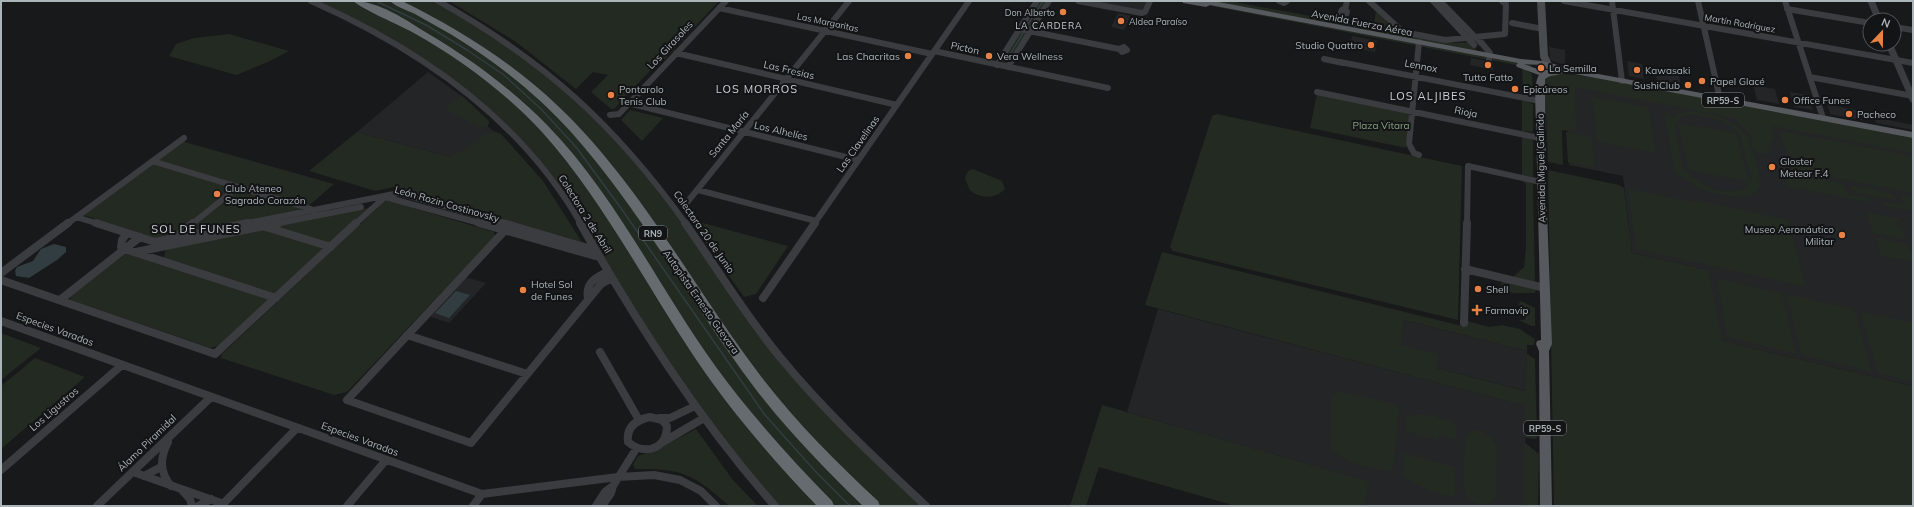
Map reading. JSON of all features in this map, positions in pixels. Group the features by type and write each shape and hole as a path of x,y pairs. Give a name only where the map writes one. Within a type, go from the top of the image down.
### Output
{"highway":[{"name":"RN9","path":"358,1 406,24 453,52 511,98 544,129 565,152 603,202 697,351 729,395 787,464 827,506"},
{"name":"Autopista Ernesto Guevara","path":"395,1 443,26 478,48 528,85 574,129 623,189 758,382 786,417 837,472 873,506"}],"main road":[{"name":"Avenida Fuerza Aérea","path":"1186,1 1307,22"},
{"name":"Avenida Fuerza Aérea","path":"1201,1 1419,43 1476,45 1490,57 1516,64 1622,81 1913,135"},
{"path":"1541,1 1544,56 1548,69"},
{"path":"1534,66 1544,56"},
{"name":"Avenida Miguel Galindo","path":"1534,66 1536,85 1540,91"},
{"name":"Avenida Miguel Galindo","path":"1546,506 1544,351 1541,343 1543,287 1540,258 1542,245 1540,91 1541,78 1548,69"}],"street":[{"name":"Colectora 2 de Abril","path":"311,1 333,10 396,42 435,67 460,86 527,150 556,185 610,275 695,406 746,475 774,506"},
{"name":"Colectora 20 de Junio","path":"438,1 499,36 534,61 582,101 608,127 658,185 748,316 784,362 821,405 926,506"},
{"name":"Los Girasoles","path":"610,115 619,114 726,1"},
{"name":"Santa María","path":"685,206 850,1"},
{"name":"Las Clavelinas","path":"763,298 969,1"},
{"path":"997,64 1037,1"},
{"path":"1008,67 1049,1"},
{"path":"1078,1 1144,13 1150,1"},
{"path":"1279,1 1284,3 1287,1"},
{"path":"1345,10 1347,1"},
{"path":"1369,1 1398,29 1404,32 1476,45 1505,34 1506,4 1502,1"},
{"path":"1433,1 1476,45 1490,57"},
{"path":"1440,1 1476,45"},
{"name":"Martín Rodríguez","path":"1564,1 1913,63"},
{"path":"1612,1 1622,81"},
{"path":"1698,1 1720,99"},
{"path":"1785,1 1823,118"},
{"path":"1871,1 1876,12"},
{"name":"Las Margaritas","path":"719,8 933,53"},
{"path":"1787,9 1862,21"},
{"path":"1512,23 1543,29"},
{"path":"1020,28 1119,49"},
{"path":"1902,28 1913,30"},
{"path":"1419,43 1409,144 1414,153 1419,155"},
{"path":"1892,52 1912,97"},
{"name":"Picton","path":"933,53 997,64 1108,88"},
{"name":"Las Fresias","path":"676,54 897,105"},
{"name":"Lennox","path":"1324,59 1540,101"},
{"path":"1810,77 1912,97"},
{"name":"Rioja","path":"1317,92 1540,138"},
{"name":"Los Alhelíes","path":"628,104 858,160"},
{"path":"1,272 184,138"},
{"path":"152,161 311,209 313,214"},
{"path":"1464,323 1468,166 1541,182"},
{"path":"136,252 163,247 173,242 238,187"},
{"path":"698,190 816,221"},
{"name":"León Rozin Costinovsky","path":"313,214 399,193 599,257"},
{"path":"1,280 215,354 385,197"},
{"path":"76,217 156,242 173,242 265,223 378,203"},
{"path":"265,223 331,247"},
{"name":"León Rozin Costinovsky","path":"507,228 595,250"},
{"path":"507,228 347,400 471,443 527,374 587,296 610,275"},
{"path":"127,233 122,238 121,243 121,247 125,249 276,298"},
{"path":"60,300 140,237"},
{"path":"159,260 163,247"},
{"path":"1465,269 1543,287"},
{"path":"587,296 588,287 597,276 610,275"},
{"name":"Especies Varadas","path":"1,321 482,494 618,477 654,475 680,480 701,491 716,506"},
{"path":"407,335 527,374"},
{"path":"600,352 639,420"},
{"name":"Los Ligustros","path":"1,470 122,365"},
{"name":"Álamo Piramidal","path":"97,506 211,397"},
{"path":"695,406 670,418 650,416 639,420 630,428 627,438 631,446 636,449 650,450 704,418"},
{"path":"660,418 668,426 667,437 663,442"},
{"path":"133,472 211,499 222,505 297,428"},
{"path":"144,476 150,475 161,463 170,436"},
{"path":"602,506 636,449"},
{"path":"146,459 161,463"},
{"path":"347,506 386,460"},
{"path":"161,463 164,478 172,486"},
{"path":"596,506 605,492 613,486"},
{"path":"182,490 190,499 192,506"},
{"path":"473,506 482,494"},
{"path":"198,506 211,499"}],"shaded area":[{"path":"1078,1 1150,1 1146,11"},
{"name":"Aldea Paraíso","path":"1118,13 1131,16 1124,30 1111,27"},
{"path":"1352,36 1377,41 1375,52 1350,47"},
{"path":"1549,47 1565,50 1565,65 1550,60"},
{"path":"1471,58 1493,62 1493,70 1470,65"},
{"name":"Kawasaki","path":"1627,61 1642,64 1644,79 1629,76"},
{"path":"1654,67 1678,71 1681,86 1657,81"},
{"path":"428,72 466,99 489,121 488,126 493,131 501,134 451,157 357,132"},
{"path":"1566,84 1913,151 1913,386 1721,341 1709,270 1632,253 1623,176 1569,165"},
{"path":"1753,85 1775,89 1779,104 1757,100"},
{"path":"1790,92 1808,95 1813,110 1794,107"},
{"path":"1827,104 1860,112 1862,120 1830,114"},
{"path":"1874,117 1913,125 1913,130 1876,123"},
{"path":"54,244 66,247 66,252 57,260 29,278 16,276 15,271 17,267 33,261 41,249"},
{"path":"465,277 486,283 449,323 429,316"},
{"path":"456,291 470,295 449,318 435,313"},
{"path":"1158,309 1526,406 1524,506 1365,506 1367,481 1127,412"},
{"path":"1404,320 1527,351 1526,391 1437,368 1402,345"}],"green space":[{"path":"311,1 438,1 534,61 630,152 779,356 926,506 775,506 695,406 582,227 527,150 435,67"},
{"path":"449,1 719,1 665,59 662,58 614,109 611,109 591,92 608,75 593,72 576,89 516,42"},
{"path":"1037,1 1049,1 1008,67 997,65"},
{"path":"1186,1 1229,1 1455,43 1471,42 1478,53 1532,63 1531,68"},
{"path":"1376,10 1395,30 1374,25"},
{"path":"229,34 289,51 268,62 236,75 169,56 176,44 194,38"},
{"path":"1522,67 1532,74 1533,97 1523,96"},
{"path":"1558,73 1591,77 1913,136 1913,153 1773,126 1772,130 1775,138 1771,139 1772,142 1768,146 1771,150 1766,154 1759,153 1752,149 1751,136 1733,118 1575,87 1576,132 1562,130 1563,165 1548,162 1545,87 1541,86 1542,78"},
{"name":"Plaza Vitara","path":"1317,94 1410,113 1406,148 1310,128"},
{"path":"462,96 489,121 488,126 480,128 446,110 450,103"},
{"path":"1592,97 1648,107 1656,153 1597,142"},
{"path":"1522,100 1533,104 1533,132 1522,131"},
{"path":"630,110 663,118 642,141 621,120"},
{"path":"1692,111 1708,114 1723,118 1737,126 1748,138 1759,172 1760,182 1758,190 1753,194 1734,197 1713,193 1698,188 1681,176 1675,174 1664,113 1670,114 1671,118 1679,113","holes":["1691,115 1704,116 1723,122 1739,134 1752,178 1748,186 1740,190 1721,191 1695,179 1682,166 1675,126 1679,119"]},
{"path":"1217,114 1462,166 1458,320 1173,251 1170,247 1212,116"},
{"path":"1678,123 1736,133 1749,182 1689,170"},
{"path":"493,131 501,134 543,181 582,242 394,187 375,191 309,171 357,132 451,157 459,151 461,152 474,142 479,142 478,138 489,132 491,134"},
{"path":"1782,131 1913,156 1913,193 1795,170 1792,168 1780,133"},
{"path":"1566,132 1592,137 1595,168 1568,162"},
{"path":"1522,136 1533,140 1533,177 1522,175"},
{"name":"Club Ateneo Sagrado Corazón","path":"181,141 334,184 305,209 160,240 83,215"},
{"path":"973,169 1002,181 1005,189 997,195 988,197 974,193 970,190 965,178 968,171"},
{"path":"1548,170 1619,185 1624,188 1632,253 1709,270 1722,341 1913,386 1913,506 1554,506"},
{"path":"1786,172 1839,183 1844,185 1848,194 1869,198 1871,203 1787,186 1784,173"},
{"path":"1521,180 1533,183 1535,282 1514,278 1514,276 1524,267 1526,248 1526,184"},
{"path":"1852,185 1891,193 1895,196 1896,200 1855,192 1852,190"},
{"path":"1628,189 1693,202 1698,200 1788,220 1806,287 1636,249"},
{"path":"1901,196 1913,197 1913,211 1885,206 1884,201 1903,204"},
{"path":"386,200 494,232 495,236 347,392 334,395 221,358 222,354"},
{"path":"368,208 221,345 211,348 71,300 70,297 127,253 164,258 166,248"},
{"path":"1866,212 1899,219 1900,222 1895,223 1902,228 1907,240 1873,233"},
{"path":"689,219 788,246 756,294 744,297"},
{"path":"1875,237 1908,244 1913,256 1913,262 1881,256"},
{"path":"1162,252 1466,327 1467,321 1489,327 1502,325 1520,329 1535,339 1534,345 1527,345 1527,351 1404,320 1402,345 1438,354 1437,368 1525,391 1527,354 1535,359 1537,438 1534,439 1524,437 1525,406 1145,305"},
{"path":"1717,278 1782,293 1796,354 1727,337"},
{"path":"1506,280 1536,289 1535,293 1513,293 1502,290 1501,283"},
{"path":"1787,294 1854,309 1872,372 1801,355"},
{"path":"1521,301 1535,308 1535,326 1531,326 1519,320 1525,320 1525,308 1518,305"},
{"path":"1860,311 1913,323 1913,382 1878,373"},
{"path":"1,333 41,348 1,380"},
{"path":"35,358 85,377 1,449 1,386"},
{"path":"1341,391 1391,403 1399,408 1393,471 1391,472 1355,464 1339,456 1333,450 1330,443 1331,399 1332,395"},
{"path":"1102,405 1368,481 1365,506 1236,506 1099,467 1086,506 1070,506"},
{"path":"1407,416 1436,416 1447,420 1456,426 1456,440 1439,435 1439,441 1405,431"},
{"path":"696,429 733,480 758,506 729,506 697,480 677,472 652,469 635,469 633,465 638,456 653,451"},
{"path":"1472,431 1479,431 1493,438 1497,449 1496,495 1492,501 1487,504 1475,503 1469,498 1465,489 1463,468 1465,439 1467,434"},
{"path":"1524,442 1539,454 1538,506 1524,506"},
{"path":"1403,453 1455,467 1455,496 1436,493 1403,477 1402,473 1405,469"}],"waterway":[{"path":"376,1 426,25 467,50 504,75 541,109 576,147 623,211 765,415 816,472 850,506"},
{"path":"1027,26 1043,1"},
{"path":"1006,61 1023,33"}],"place":[{"name":"Don Alberto","path":"1063,12"},
{"name":"Aldea Paraíso","path":"1121,21"},
{"name":"Studio Quattro","path":"1371,45"},
{"name":"Las Chacritas","path":"908,56"},
{"name":"Vera Wellness","path":"989,56"},
{"name":"Tutto Fatto","path":"1488,65"},
{"name":"La Semilla","path":"1541,68"},
{"name":"Kawasaki","path":"1637,70"},
{"name":"Papel Glacé","path":"1702,81"},
{"name":"SushiClub","path":"1688,85"},
{"name":"Epicúreos","path":"1515,89"},
{"name":"Pontarolo Tenis Club","path":"611,95"},
{"name":"Office Funes","path":"1785,100"},
{"name":"Pacheco","path":"1849,114"},
{"name":"Gloster Meteor F.4","path":"1772,167"},
{"name":"Club Ateneo Sagrado Corazón","path":"217,194"},
{"name":"Museo Aeronáutico Militar","path":"1842,235"},
{"name":"Shell","path":"1478,289"},
{"name":"Hotel Sol de Funes","path":"523,290"},
{"name":"Farmavip","path":"1477,310"}],"district":[{"name":"LA CARDERA","path":"1049,25"},
{"name":"LOS MORROS","path":"757,89"},
{"name":"LOS ALJIBES","path":"1428,96"},
{"name":"SOL DE FUNES","path":"196,229"}]}
